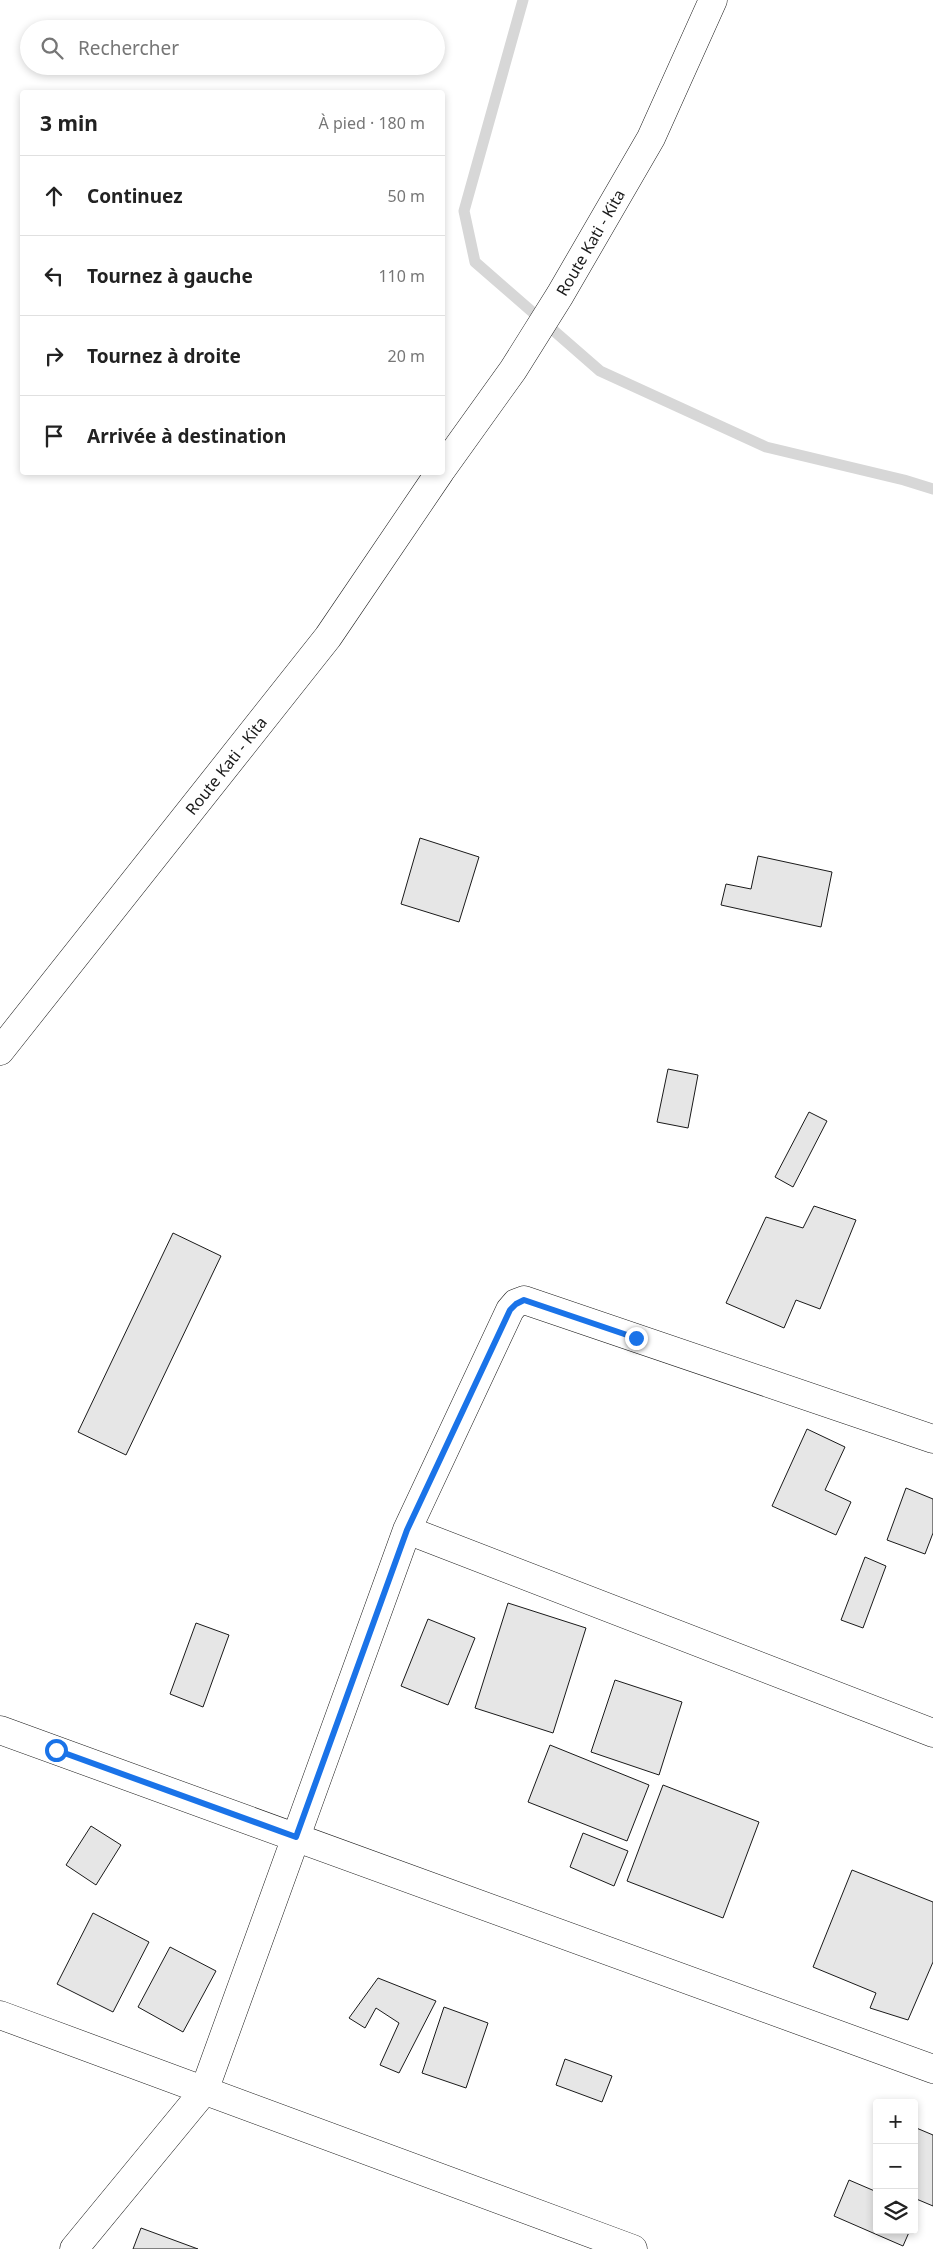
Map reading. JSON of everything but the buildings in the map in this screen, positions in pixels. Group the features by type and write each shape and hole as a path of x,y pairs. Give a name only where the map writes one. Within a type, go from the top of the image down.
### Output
{"street":[{"name":"Route Kati - Kita","path":"445,465 513,370 560,295 651,138 713,0"},
{"name":"Route Kati - Kita","path":"0,1051 328,637 438,475"},
{"path":"74,2249 204,2091 407,1530 510,1310 516,1304 524,1300 933,1439"},
{"path":"407,1530 933,1733"},
{"path":"0,1730 933,2068"},
{"path":"0,2016 633,2249"}],"waterway":[{"path":"523,0 464,211 475,262 600,371 766,447 904,480 933,489"}],"route":[{"path":"56,1750 296,1837 407,1530 510,1310 524,1300 636,1338"}]}
